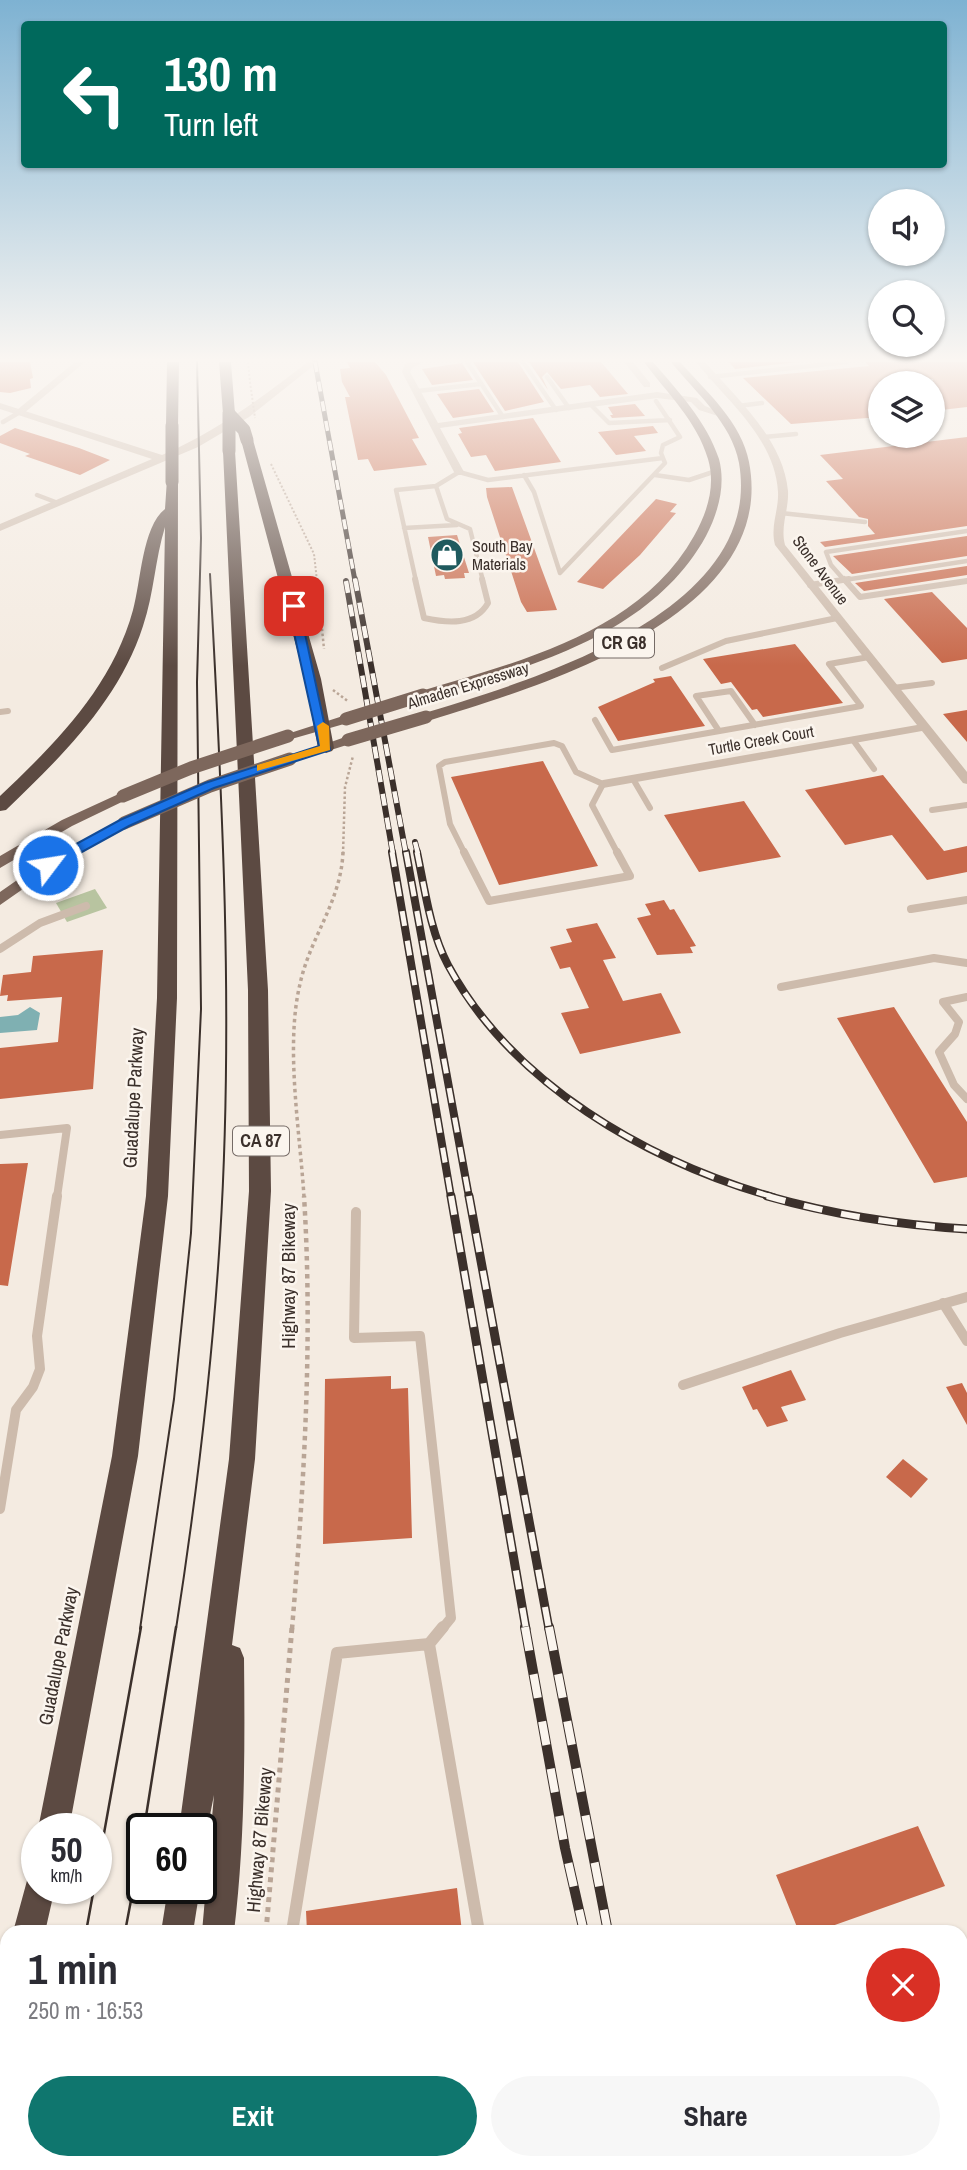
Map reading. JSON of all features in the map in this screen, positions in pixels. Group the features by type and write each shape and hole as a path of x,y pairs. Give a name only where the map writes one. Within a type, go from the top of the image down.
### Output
{"highway":[{"name":"Guadalupe Parkway","path":"56,1813 125,1457 157,1196 167,998 172,463"},
{"name":"CA 87","path":"196,1813 229,1571 251,1358 262,1122 239,463"},
{"path":"246,463 274,532 323,725 326,748"},
{"path":"0,806 77,728 110,680 132,636 162,518 172,510"},
{"path":"219,1925 226,1876 229,1814 229,1571"},
{"path":"31,1925 35,1904"},
{"path":"178,1925 181,1904"}],"main road":[{"name":"Almaden Expressway","path":"0,863 67,823 191,768 529,662 608,625 666,583 703,534 715,503 716,471 713,463"},
{"name":"Almaden Expressway","path":"0,900 48,865 124,823 209,786 348,740 528,686 591,660 653,625 711,574 739,527 745,512 744,463"}],"street":[{"path":"116,479 129,463"},
{"path":"0,528 153,463"},
{"path":"455,463 459,472"},
{"name":"Stone Avenue","path":"776,463 783,492 777,534 780,545 967,780"},
{"name":"Turtle Creek Court","path":"603,784 925,727"}],"lane":[{"path":"436,486 447,519 470,529 488,603 486,611 473,618 441,623 424,618 396,490 436,486 459,472 488,480 620,463"},
{"path":"524,475 534,492 560,573 665,463"},
{"path":"655,475 689,480 716,471"},
{"path":"37,495 58,503"},
{"path":"781,513 864,522"},
{"path":"404,528 460,525"},
{"path":"967,530 826,552 844,580 860,597 967,581"},
{"path":"810,585 967,561"},
{"path":"662,668 726,641 838,618"},
{"path":"596,720 612,750 861,706 829,664 869,657"},
{"path":"893,688 932,683"},
{"path":"719,732 696,696 731,691 755,725"},
{"path":"853,740 874,769"},
{"path":"554,743 562,746 576,772 603,784 592,805 630,876 489,901 450,824 439,766 445,762 554,743"},
{"path":"633,779 650,808"},
{"path":"932,810 967,805"},
{"path":"911,909 967,900"},
{"path":"0,949 12,939 60,914 86,906"},
{"path":"781,986 934,958 967,963"},
{"path":"967,997 943,1003 959,1022 956,1034 939,1052 954,1085 967,1099"},
{"path":"0,1135 67,1128 37,1336 41,1356 40,1369 33,1387 16,1410 7,1479 0,1509"},
{"path":"293,1925 337,1653 429,1644 452,1618 419,1336 354,1338 356,1212"},
{"path":"683,1385 840,1333 967,1297"},
{"path":"943,1303 967,1341"},
{"path":"429,1644 478,1925"}],"path":[{"path":"271,463 314,554 325,659"},
{"path":"327,681 332,690 352,705"},
{"name":"Highway 87 Bikeway","path":"267,1925 305,1469 307,1240 293,1021 300,981 342,878 345,787 354,754"}],"green space":[{"path":"95,889 107,908 67,922 56,903"}],"water":[{"path":"30,1007 40,1013 37,1030 0,1033 0,1017 18,1015"}],"building":[{"path":"46,463 103,463 80,475"},
{"path":"370,463 427,465 374,471"},
{"path":"491,463 552,463 495,471"},
{"path":"828,463 967,463 967,526 825,547 820,542 875,534 868,526 868,519 859,517 826,481 843,479"},
{"path":"512,487 557,610 527,612 521,602 486,488"},
{"path":"656,499 677,504 670,512 676,513 640,555 603,589 577,582"},
{"name":"South Bay Materials","path":"457,535 469,573 464,573 465,578 445,579 444,575 436,576 428,537"},
{"path":"967,536 967,556 852,574 833,556"},
{"path":"967,566 967,575 864,591 855,583"},
{"path":"932,592 967,628 967,659 942,663 884,599"},
{"path":"795,644 843,703 763,717 757,709 752,710 731,682 721,684 703,659"},
{"path":"671,676 705,726 618,741 598,707 655,682 653,679"},
{"path":"967,710 967,742 943,714"},
{"path":"543,761 598,866 499,885 451,777"},
{"path":"883,775 944,851 967,846 967,872 927,880 892,835 845,845 805,790"},
{"path":"744,801 781,857 699,872 664,815"},
{"path":"664,900 670,910 674,909 696,946 690,947 693,953 657,955 637,918 651,915 645,904"},
{"path":"597,923 616,958 603,960 623,1001 661,993 681,1033 580,1054 561,1013 589,1008 570,967 560,969 550,947 572,942 566,929"},
{"path":"103,950 93,1089 0,1099 0,1048 58,1042 62,997 7,1001 8,995 0,996 3,975 31,972 33,956"},
{"path":"894,1007 967,1122 967,1177 934,1183 837,1018"},
{"path":"28,1163 8,1286 0,1285 0,1164"},
{"path":"791,1370 806,1400 781,1407 788,1421 767,1427 757,1409 753,1410 742,1387"},
{"path":"391,1376 391,1389 408,1388 412,1538 323,1544 325,1379"},
{"path":"962,1383 967,1393 967,1425 946,1387"},
{"path":"903,1459 928,1479 911,1498 886,1477"},
{"path":"918,1826 945,1886 835,1925 796,1925 776,1875"},
{"path":"457,1888 461,1925 307,1925 306,1911"}],"tram line":[{"path":"140,1629 174,1399 191,1233 201,1009 197,682 201,538 199,463"},
{"path":"176,1629 208,1385 217,1287 224,1155 225,906 210,574"},
{"path":"108,1813 141,1627"},
{"path":"147,1813 176,1627"},
{"path":"87,1925 91,1904"},
{"path":"126,1925 130,1904"}],"railway":[{"path":"333,463 355,581"},
{"path":"355,579 406,854"},
{"path":"346,581 393,854"},
{"path":"415,842 418,854"},
{"path":"392,852 451,1197"},
{"path":"406,852 469,1197"},
{"path":"417,852 429,910 448,965 475,1008 508,1046 546,1081 587,1112 632,1139 725,1182 773,1197"},
{"path":"451,1196 526,1629"},
{"path":"469,1196 549,1629"},
{"path":"767,1196 866,1218 967,1229"},
{"path":"525,1627 565,1848 582,1925"},
{"path":"549,1627 607,1925"}],"slow traffic":[{"path":"262,768 326,748 323,726"}],"place":[{"name":"South Bay Materials","path":"447,555"}],"route":[{"path":"48,865 124,823 209,786 326,748 313,679 294,606"}]}
